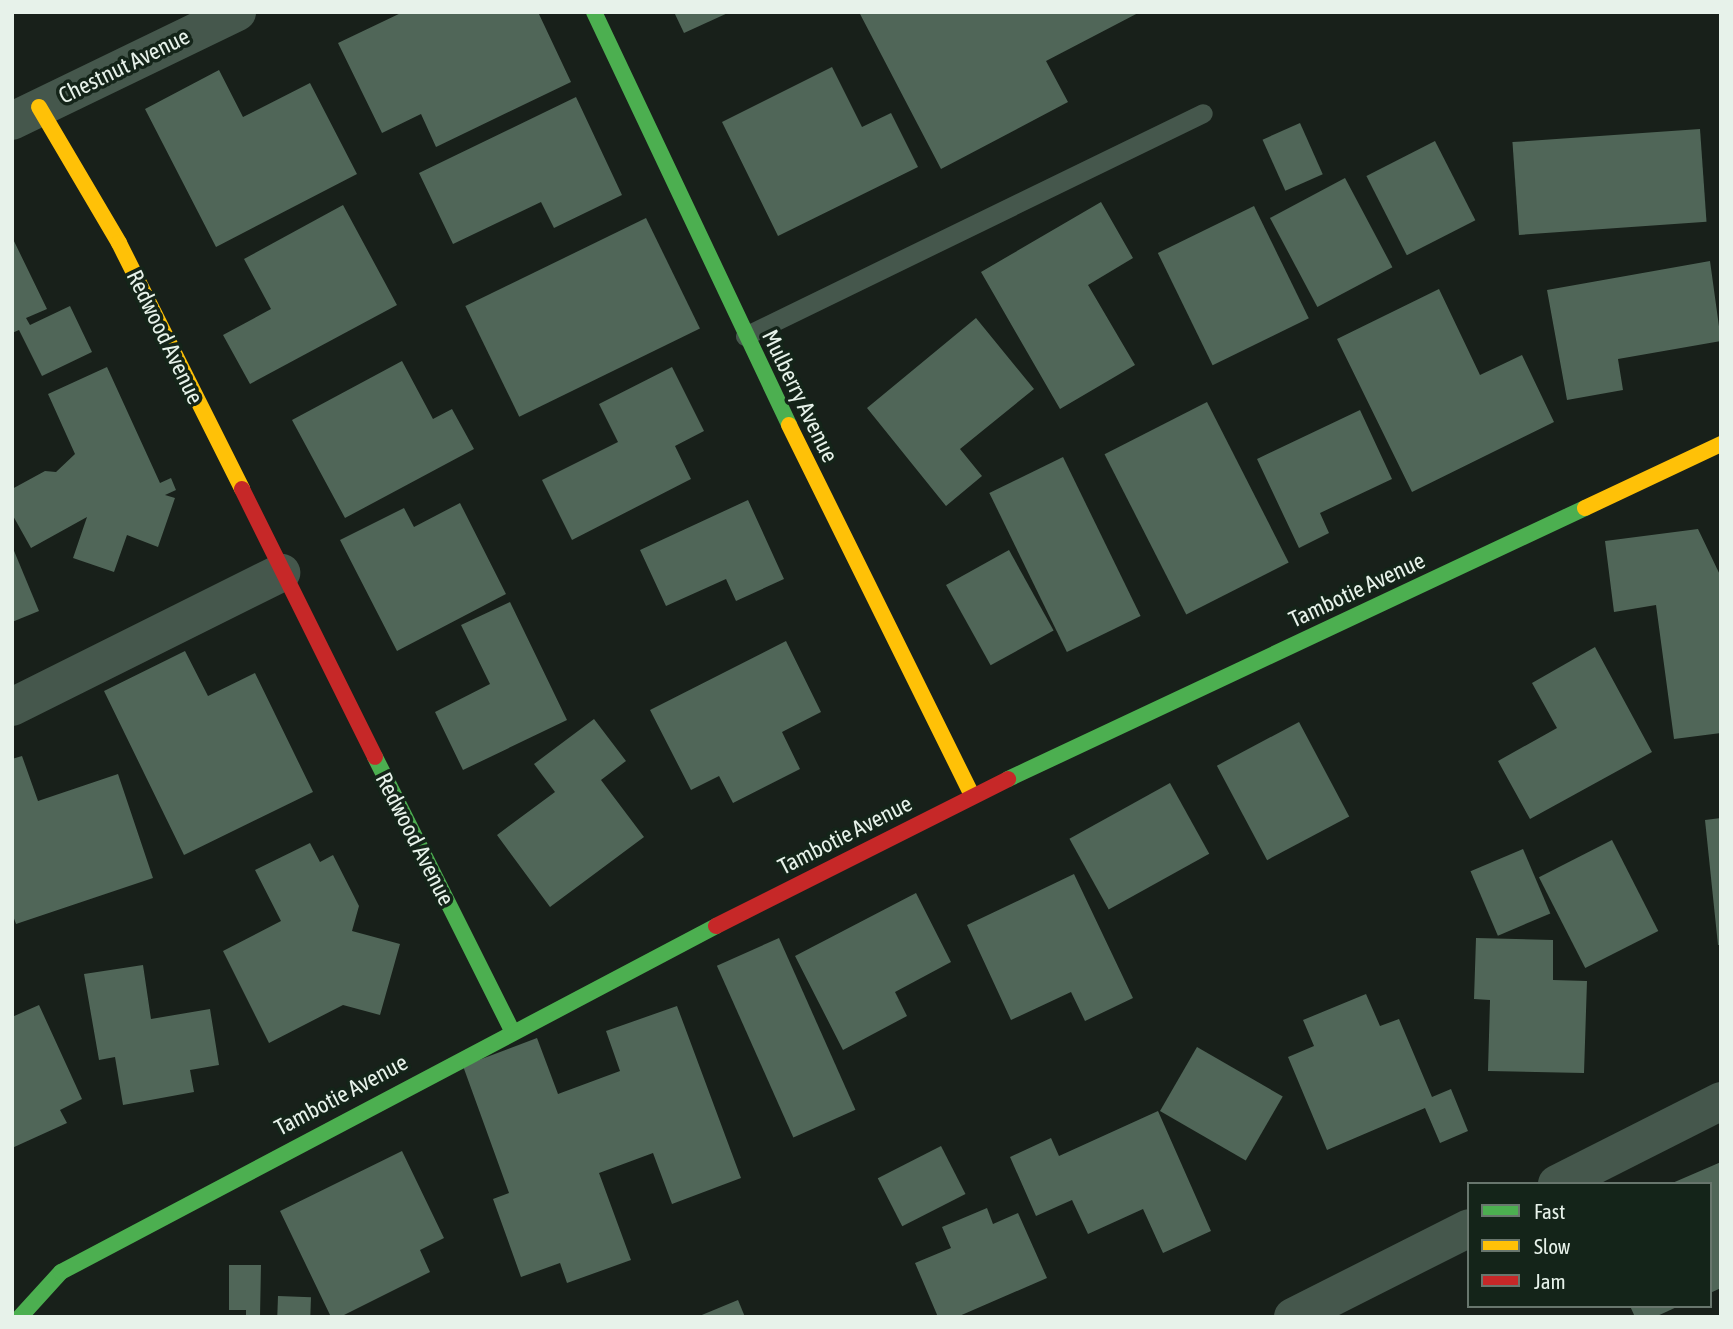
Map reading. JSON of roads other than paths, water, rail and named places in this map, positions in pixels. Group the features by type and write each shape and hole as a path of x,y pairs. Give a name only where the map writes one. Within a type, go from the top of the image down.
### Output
{"street":[{"name":"Chestnut Avenue","path":"26,114 237,12"},
{"name":"Mulberry Avenue","path":"594,12 745,336 972,796"},
{"name":"Redwood Avenue","path":"26,114 119,243 281,573 512,1030"},
{"name":"Tambotie Avenue","path":"20,1317 61,1272 512,1030 972,796 1721,444"},
{"path":"12,707 281,573"},
{"path":"1561,1182 1721,1101"},
{"path":"1293,1317 1467,1229"}],"lane":[{"path":"745,336 1203,113"}]}
